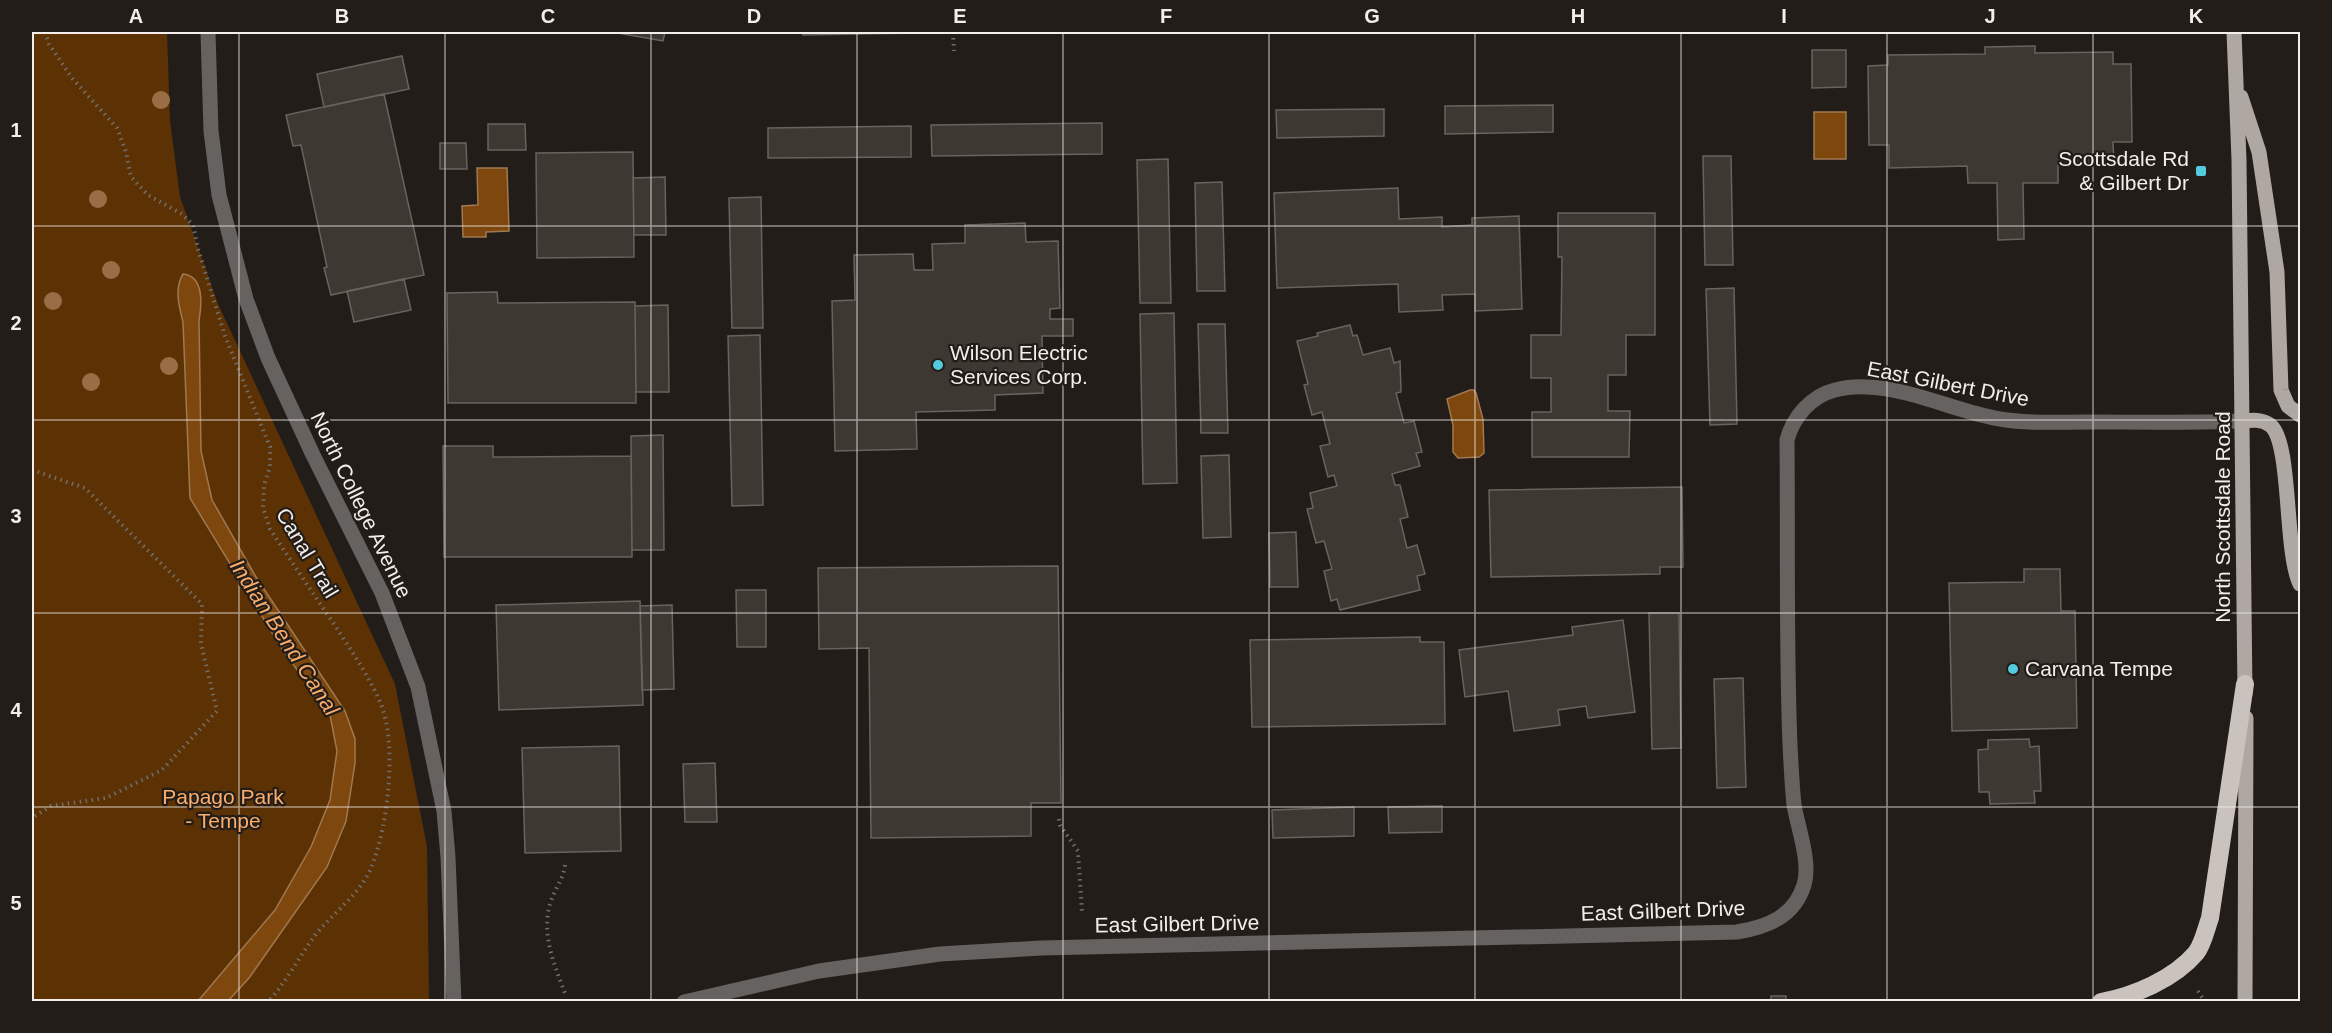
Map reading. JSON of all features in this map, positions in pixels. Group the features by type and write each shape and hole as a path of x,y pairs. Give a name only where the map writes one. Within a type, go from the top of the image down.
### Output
{"highway":[{"path":"2101,1002 2142,990 2175,971 2197,952 2210,918 2245,684"}],"main road":[{"name":"North Scottsdale Road","path":"2234,32 2239,160 2243,421 2245,1002"},
{"path":"2235,77 2259,152 2277,272 2281,390 2288,406 2301,415"},
{"path":"2243,421 2260,420 2271,425 2277,434 2284,457 2289,531 2301,584"}],"street":[{"name":"North College Avenue","path":"208,32 211,131 219,195 246,299 268,358 382,592 418,687 444,811 454,1002"},
{"name":"East Gilbert Drive","path":"684,1002 819,971 940,954 1041,948 1737,932 1760,928 1773,923 1794,903 1802,892 1806,871 1794,802 1790,746 1787,440 1798,414 1815,400 1834,390 1874,387 2001,419 2028,422 2243,421"}],"path":[{"name":"Canal Trail","path":"45,32 49,44 72,78 117,128 126,152 131,177 148,195 182,214 193,225 200,258 225,336 270,447 270,467 264,485 262,508 270,529 359,662 381,703 389,734 390,764 386,811 371,868 363,881 314,937 278,991 268,1002"},
{"path":"953,32 954,51"},
{"path":"32,470 85,488 202,604 201,644 217,711 162,770 106,798 51,806 32,818"},
{"path":"1059,819 1060,825 1078,851 1082,912"},
{"path":"565,865 563,877 550,904 548,937 566,996"},
{"path":"2198,992 2205,1002"}],"green space":[{"name":"Papago Park - Tempe","path":"32,32 167,32 170,121 180,197 218,304 395,684 427,847 429,1001 32,1001"}],"water":[{"path":"1814,112 1846,112 1846,159 1814,159"},
{"path":"477,168 507,168 509,231 486,232 486,237 463,237 462,206 478,205"},
{"name":"Indian Bend Canal","path":"183,274 195,280 200,292 201,451 212,500 256,577 345,711 355,739 355,763 346,821 327,867 249,978 228,1001 198,1001 275,910 311,847 330,800 337,751 330,715 282,649 190,498 183,322 178,298"},
{"path":"1470,390 1476,393 1483,419 1484,453 1479,457 1458,458 1453,452 1453,425 1447,399"}],"building":[{"path":"612,32 665,32 663,41"},
{"path":"803,32 917,32 917,33 803,35"},
{"path":"2035,46 2035,53 2113,52 2113,64 2131,64 2132,142 2113,142 2114,163 2058,164 2058,183 2023,183 2024,239 1998,240 1997,183 1968,183 1967,166 1889,168 1889,145 1869,145 1868,66 1888,65 1888,55 1985,54 1985,47"},
{"path":"1812,50 1846,50 1846,87 1812,88"},
{"path":"402,56 409,89 324,107 317,74"},
{"path":"384,94 424,275 331,295 301,145 293,146 286,115"},
{"path":"1553,105 1553,132 1445,134 1445,106"},
{"path":"1384,109 1384,136 1277,138 1276,110"},
{"path":"1102,123 1102,154 932,156 931,125"},
{"path":"488,124 525,124 526,150 488,150"},
{"path":"911,126 911,157 768,158 768,128"},
{"path":"440,143 466,143 467,169 440,169"},
{"path":"633,152 634,257 537,258 536,153"},
{"path":"1703,156 1731,156 1733,265 1705,265"},
{"path":"1168,159 1171,303 1140,303 1137,160"},
{"path":"665,177 666,235 634,235 633,178"},
{"path":"1222,182 1225,291 1197,291 1195,183"},
{"path":"1398,188 1399,219 1442,217 1442,227 1472,225 1472,218 1519,216 1522,309 1475,311 1475,294 1442,295 1443,310 1399,312 1398,284 1277,288 1274,193"},
{"path":"761,197 763,328 732,328 729,198"},
{"path":"1558,213 1655,213 1655,335 1626,335 1626,375 1608,375 1608,411 1630,411 1629,457 1532,457 1532,412 1551,412 1551,378 1531,378 1531,335 1561,335 1562,257 1558,257"},
{"name":"Wilson Electric Services Corp.","path":"1025,223 1026,242 1058,241 1060,308 1050,309 1050,319 1073,319 1073,336 1042,336 1043,393 995,395 995,410 916,412 917,449 835,451 832,301 855,300 854,255 913,254 914,270 933,270 932,244 965,243 965,225"},
{"path":"404,279 411,310 354,322 347,291"},
{"path":"1734,288 1737,424 1710,425 1706,289"},
{"path":"497,292 498,303 635,302 636,403 448,403 447,293"},
{"path":"668,305 669,392 636,392 635,306"},
{"path":"1174,313 1177,483 1143,484 1140,314"},
{"path":"1198,324 1225,324 1228,433 1201,433"},
{"path":"1350,325 1353,336 1357,335 1363,355 1390,348 1394,363 1400,361 1401,392 1396,393 1404,423 1414,421 1422,452 1416,453 1420,466 1392,474 1395,485 1400,485 1408,517 1400,519 1407,548 1417,545 1425,574 1417,576 1420,590 1340,610 1337,599 1331,601 1324,571 1332,569 1324,541 1316,543 1307,509 1313,508 1310,493 1337,486 1334,475 1328,477 1320,446 1330,444 1322,412 1312,415 1304,385 1308,384 1297,341 1318,336 1317,333"},
{"path":"760,335 763,505 732,506 728,336"},
{"path":"663,435 664,550 632,550 631,436"},
{"path":"443,446 493,446 493,457 631,456 632,557 444,557"},
{"path":"1229,455 1231,537 1203,538 1201,456"},
{"path":"1682,487 1683,567 1660,567 1660,574 1491,577 1489,490"},
{"path":"1296,532 1298,587 1270,587 1269,533"},
{"path":"1058,566 1061,803 1031,803 1031,836 871,838 869,648 819,649 818,568"},
{"name":"Carvana Tempe","path":"2024,569 2060,569 2061,611 2075,611 2077,728 1952,731 1949,583 2024,582"},
{"path":"736,590 766,590 766,647 737,647"},
{"path":"640,601 643,705 499,710 496,605"},
{"path":"672,605 674,689 642,690 640,606"},
{"path":"1649,613 1679,613 1681,748 1652,749"},
{"path":"1623,620 1635,712 1588,718 1586,706 1558,710 1560,725 1514,731 1508,691 1465,697 1459,650 1573,635 1572,627"},
{"path":"1420,637 1420,642 1444,642 1445,724 1252,727 1250,640"},
{"path":"1743,678 1746,787 1717,788 1714,679"},
{"path":"2029,739 2030,747 2039,746 2041,791 2034,791 2035,803 1990,804 1989,792 1979,792 1978,750 1988,749 1988,740"},
{"path":"619,746 621,851 525,853 522,748"},
{"path":"715,763 717,822 685,822 683,764"},
{"path":"1442,806 1442,832 1389,833 1388,807"},
{"path":"1354,807 1354,836 1273,838 1272,810"},
{"path":"1771,996 1786,996 1786,1002 1771,1002"}],"place":[{"name":"Scottsdale Rd & Gilbert Dr","path":"2201,171"},
{"name":"Wilson Electric Services Corp.","path":"938,365"},
{"name":"Carvana Tempe","path":"2013,669"}]}
